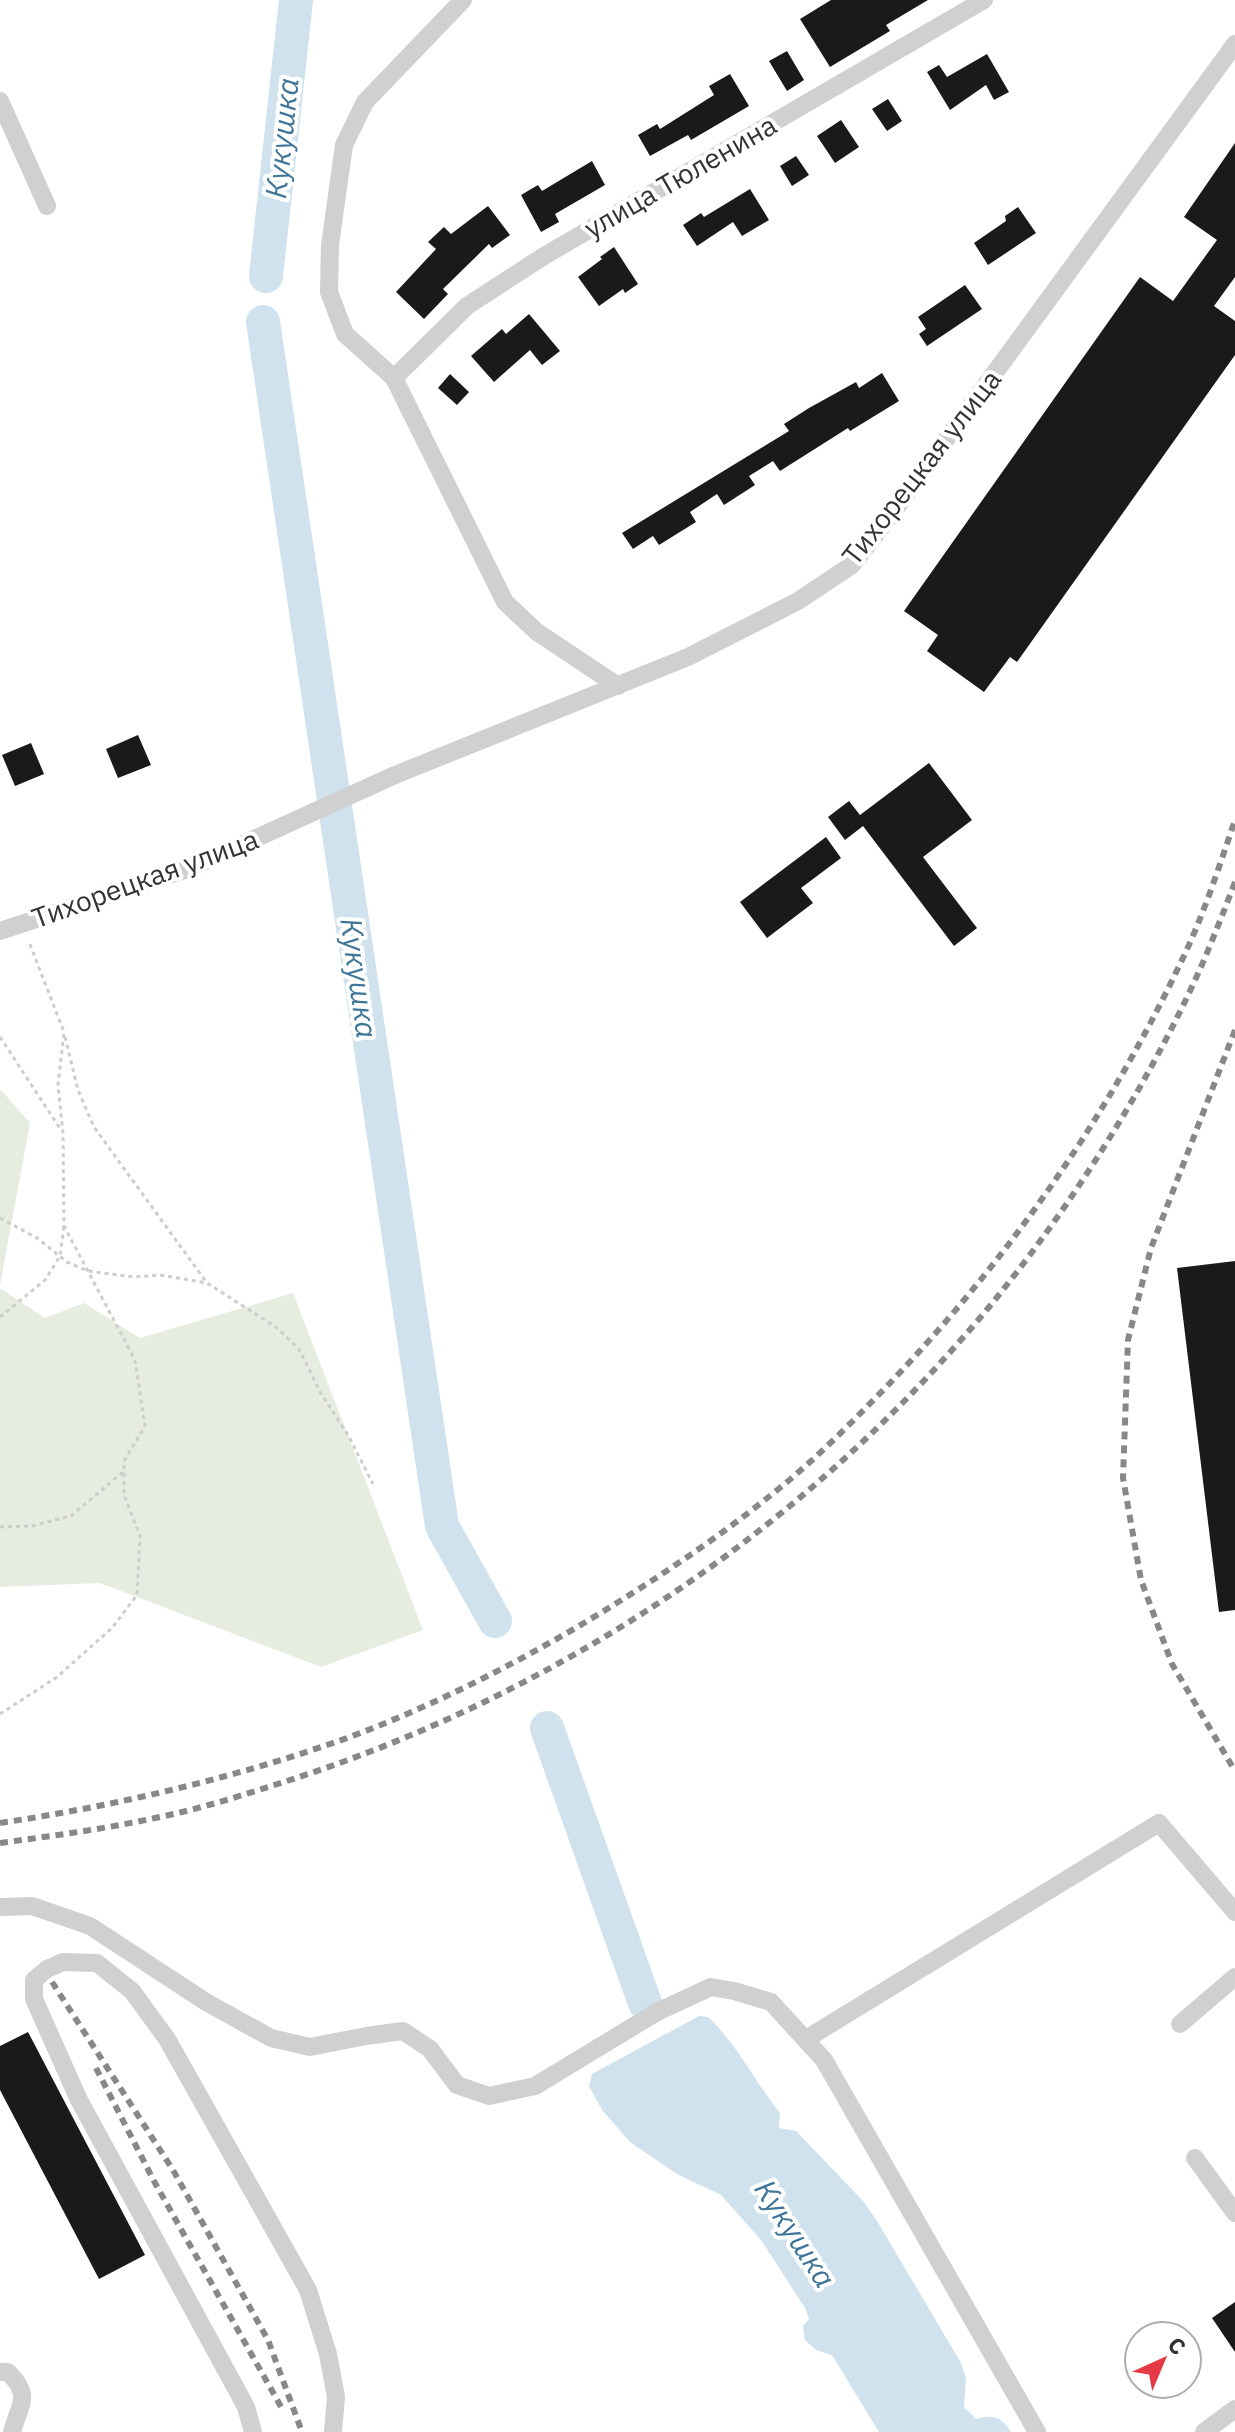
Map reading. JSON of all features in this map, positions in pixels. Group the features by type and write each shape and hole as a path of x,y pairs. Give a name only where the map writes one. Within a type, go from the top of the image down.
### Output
{"street":[{"path":"463,0 365,102 344,145 330,245 329,292 345,334 394,378 505,602 537,632 618,686"},
{"name":"улица Тюленина","path":"394,378 467,306 544,256 984,0"},
{"name":"Тихорецкая улица","path":"0,931 188,869 395,775 688,657 798,601 852,565 1235,44"},
{"path":"0,101 47,206"},
{"path":"806,2039 1159,1823 1235,1912"},
{"path":"0,1907 32,1906 90,1926 206,2002 271,2038 310,2047 403,2031 430,2049 457,2085 489,2096 535,2086 657,2012 711,1987 771,2002 824,2060 1037,2432"},
{"path":"253,2432 246,2407 79,2100 34,1999 34,1980 47,1969 63,1962 97,1963 132,1991 167,2039 204,2102 308,2290 328,2354 336,2397 333,2432"},
{"path":"1180,2024 1235,1977"},
{"path":"1195,2158 1235,2213"},
{"path":"0,2372 8,2372 22,2386 23,2398 10,2432 0,2427"},
{"path":"1204,2432 1235,2409"}],"path":[{"path":"22,924 64,1032 78,1090 94,1127 207,1283 276,1327 299,1349 373,1484"},
{"path":"0,1317 45,1280 60,1256 64,1226 63,1133 58,1085 64,1032"},
{"path":"0,1037 63,1133"},
{"path":"0,1218 88,1271 134,1277 160,1275 207,1283"},
{"path":"0,1714 57,1677 112,1628 137,1595 140,1536 124,1495 124,1461 145,1426 135,1360 64,1226"},
{"path":"0,1527 32,1526 71,1516 124,1470"}],"shaded area":[{"path":"0,1091 30,1123 0,1285"},
{"path":"0,1288 45,1318 84,1303 140,1338 293,1293 423,1630 321,1667 100,1583 0,1587"}],"water":[{"path":"699,2016 708,2017 737,2051 780,2113 779,2128 796,2131 864,2202 877,2221 961,2363 966,2378 964,2407 976,2419 992,2417 1000,2420 1011,2432 879,2432 832,2355 816,2350 805,2340 803,2326 809,2319 805,2308 761,2240 721,2195 677,2174 630,2142 602,2110 589,2086 592,2074"}],"building":[{"path":"831,0 928,0 886,25 890,31 830,67 800,19"},
{"path":"787,51 804,80 787,91 769,61"},
{"path":"987,54 1009,92 994,100 986,85 950,110 927,72 939,65 947,77"},
{"path":"730,74 749,106 691,140 688,135 650,156 638,135 657,124 660,129 714,95 709,86"},
{"path":"888,99 902,121 887,131 872,109"},
{"path":"841,120 859,147 835,163 817,136"},
{"path":"1235,143 1235,277 1214,306 1235,321 1235,355 1017,662 1010,657 984,692 927,651 938,635 904,611 1140,277 1173,301 1217,240 1184,217"},
{"path":"796,156 809,175 792,186 780,166"},
{"path":"592,161 605,185 555,214 559,222 541,232 521,195 538,185 542,191"},
{"path":"750,189 769,220 742,236 733,222 697,246 683,225 701,213 704,217"},
{"path":"488,206 510,235 492,248 489,244 443,289 448,294 424,319 396,292 436,249 428,242 444,227 451,234"},
{"path":"1018,207 1036,233 988,265 974,243 1006,221 1005,216"},
{"path":"614,247 638,284 625,293 623,289 599,306 578,277"},
{"path":"965,285 982,309 927,346 919,334 926,329 918,317"},
{"path":"529,314 560,351 542,365 530,350 494,382 471,356 502,329 506,334"},
{"path":"882,373 899,401 850,431 848,428 780,471 773,461 749,476 755,485 724,505 717,494 690,512 696,522 659,545 653,536 633,549 622,533 789,431 784,424 809,408 856,382 859,388"},
{"path":"450,374 469,392 457,405 438,388"},
{"path":"138,735 151,765 118,778 106,749"},
{"path":"31,743 44,774 15,786 2,755"},
{"path":"929,763 972,820 923,857 977,928 954,946 863,826 845,840 828,817 849,801 860,815"},
{"path":"826,837 841,858 801,888 813,903 767,938 740,902"},
{"path":"1235,1261 1235,1610 1219,1612 1177,1268"},
{"path":"28,2032 145,2255 99,2279 0,2090 0,2046"},
{"path":"1235,2302 1235,2352 1212,2318"}],"waterway":[{"name":"Кукушка","path":"266,276 296,0"},
{"name":"Кукушка","path":"263,322 442,1526 495,1621"},
{"name":"Кукушка","path":"547,1728 645,2003"}],"railway":[{"path":"0,1823 85,1809 211,1780 295,1756 399,1718 490,1675 606,1610 712,1540 787,1482 814,1459 934,1335 1015,1236 1088,1131 1152,1020 1181,962 1235,820"},
{"path":"0,1843 117,1826 189,1810 290,1780 385,1746 478,1705 568,1658 655,1606 738,1547 816,1484 891,1415 960,1341 1029,1256 1094,1163 1152,1065 1201,967 1235,882"},
{"path":"1235,1030 1151,1248 1128,1340 1123,1478 1141,1580 1172,1664 1235,1771"},
{"path":"52,1982 173,2170 268,2340 302,2432"},
{"path":"96,2068 155,2183 284,2412"}]}
